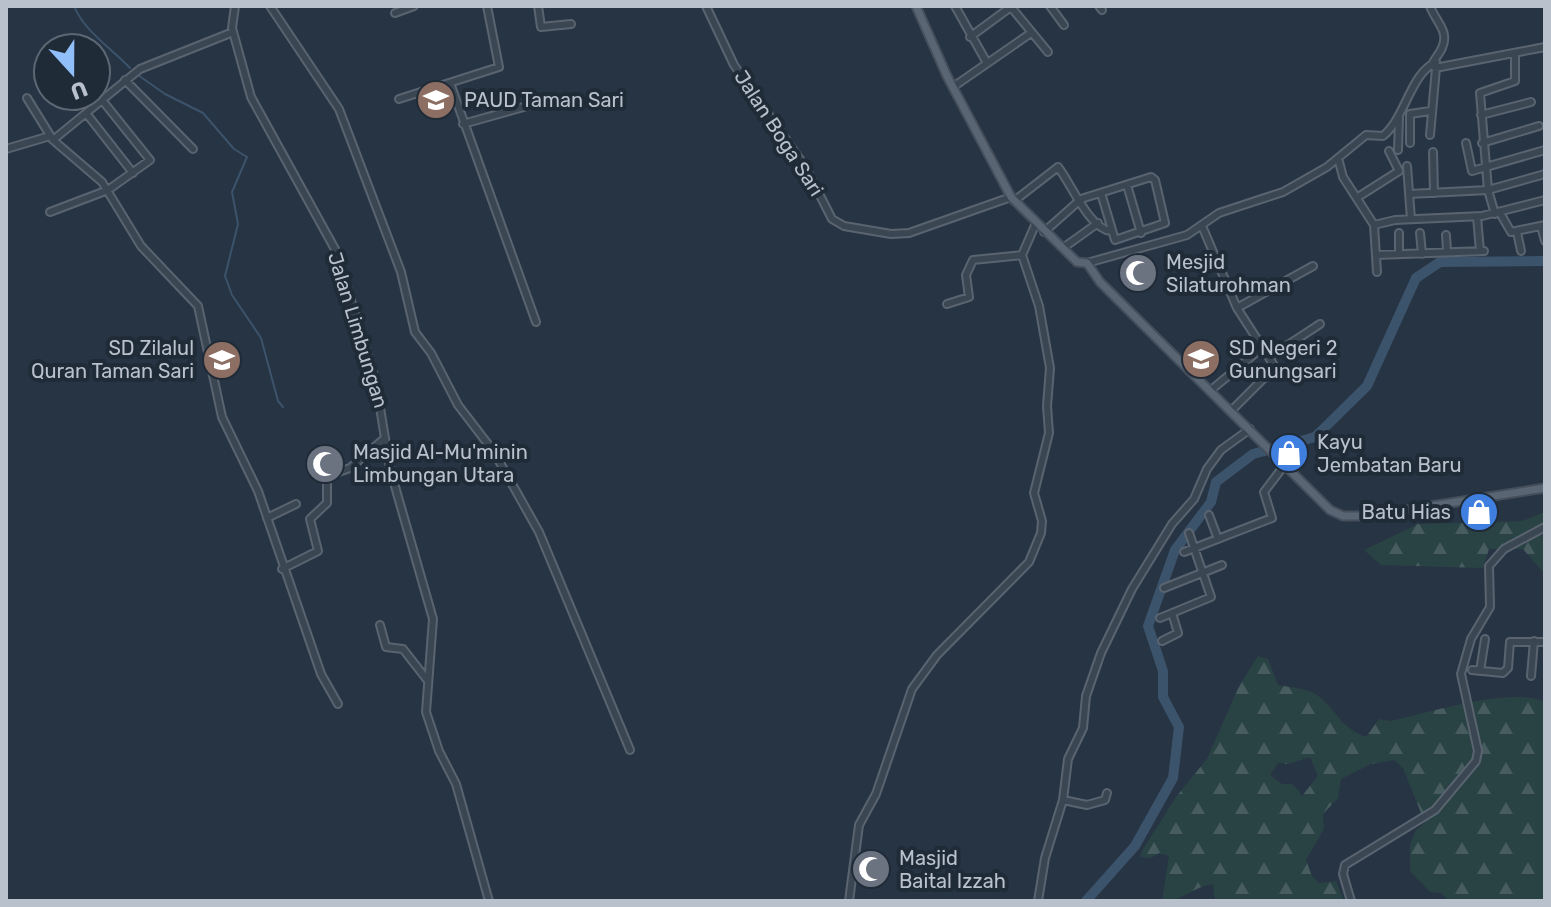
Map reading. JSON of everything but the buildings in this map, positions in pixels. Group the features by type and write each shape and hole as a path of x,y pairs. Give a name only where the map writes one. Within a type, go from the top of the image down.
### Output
{"main road":[{"path":"916,6 953,87 1013,199 1077,262 1087,263 1100,282 1263,442 1267,452 1330,510 1348,517 1545,488"}],"street":[{"name":"Jalan Limbungan","path":"235,6 233,32 255,108 336,251 376,383 390,469 433,619 426,712 439,751 456,784 489,901"},
{"path":"270,6 339,109 401,272 415,332 431,353 458,405 494,452 511,488 539,532 630,750"},
{"path":"395,13 414,6"},
{"path":"399,99 500,65 487,6"},
{"path":"538,6 541,27 571,24"},
{"name":"Jalan Boga Sari","path":"706,6 743,80 806,168 836,223 891,234 909,233 1013,199 1058,167 1078,201"},
{"path":"965,6 956,9 987,63"},
{"path":"1050,6 1064,25"},
{"path":"1430,6 1444,32 1435,63 1430,135"},
{"path":"970,37 1012,7 1048,52"},
{"path":"112,91 154,62 233,32"},
{"path":"953,87 1031,33"},
{"path":"1087,263 1187,235 1219,213 1289,189 1338,158 1366,135 1385,135 1399,118 1425,68 1435,63 1515,55 1545,47"},
{"path":"1515,55 1515,81"},
{"path":"1526,79 1481,90 1484,169 1488,190 1506,228 1517,232 1543,226 1545,241"},
{"path":"125,80 193,149"},
{"path":"450,83 536,322"},
{"path":"27,98 52,138 87,166 108,190 141,246 198,306 222,417 245,458 321,674 338,704"},
{"path":"463,124 545,101"},
{"path":"1481,115 1531,102"},
{"path":"1410,143 1410,114 1430,111"},
{"path":"50,212 108,190 150,157 112,112"},
{"path":"6,149 52,138 86,113 133,173"},
{"path":"1398,150 1399,118"},
{"path":"1482,143 1539,126"},
{"path":"1466,143 1469,169 1484,169 1545,150"},
{"path":"1358,197 1399,171 1389,151"},
{"path":"1433,152 1434,193"},
{"path":"1338,158 1343,177 1374,225 1377,272"},
{"path":"1407,166 1411,219"},
{"path":"1409,194 1488,190 1545,174"},
{"path":"1044,232 1078,201 1101,193 1127,185 1153,178 1164,224 1116,241 1101,193"},
{"path":"1127,185 1141,233"},
{"path":"1374,225 1411,219 1477,217 1545,200"},
{"path":"1078,201 1105,230 1111,231"},
{"path":"1376,255 1482,251 1477,217"},
{"path":"849,901 859,825 876,794 912,689 931,661 1027,564 1041,533 1042,521 1034,493 1049,433 1050,362 1041,331 1039,306 1022,255 1036,223"},
{"path":"1063,248 1098,223"},
{"path":"1202,226 1237,308 1271,356 1273,371 1232,410"},
{"path":"1517,232 1521,251"},
{"path":"1399,233 1399,254"},
{"path":"1420,233 1422,254"},
{"path":"1446,235 1447,251"},
{"path":"947,304 969,297 966,275 973,260 1022,255"},
{"path":"1237,308 1313,266"},
{"path":"1271,356 1320,324"},
{"path":"1211,390 1263,347"},
{"path":"1038,901 1045,858 1063,800 1068,759 1083,728 1090,681 1112,630 1172,524 1194,499 1207,469 1221,450 1250,429"},
{"path":"282,569 318,551 310,519 327,503 327,476 350,468 385,438"},
{"path":"1184,552 1272,518 1264,492 1283,467"},
{"path":"267,518 296,504"},
{"path":"1209,515 1218,539"},
{"path":"1351,901 1342,871 1345,865 1435,810 1476,761 1478,751 1461,674 1471,639 1490,607 1489,566 1504,549 1545,527"},
{"path":"1160,618 1210,598 1189,533"},
{"path":"1164,588 1222,565"},
{"path":"1162,641 1178,633 1172,613"},
{"path":"380,625 386,647 403,649 428,681"},
{"path":"1480,671 1485,639"},
{"path":"1531,676 1534,641"},
{"path":"1472,670 1503,673 1508,668 1509,642 1545,642"},
{"path":"1063,800 1095,805 1105,800 1107,793"}],"green space":[{"path":"1545,512 1545,574 1523,549 1489,549 1483,568 1381,565 1364,550 1418,524 1522,521"},
{"path":"1258,656 1268,659 1278,685 1317,695 1345,725 1366,737 1379,719 1390,721 1491,699 1530,698 1545,702 1545,901 1450,901 1441,893 1430,892 1410,871 1410,845 1416,830 1425,823 1403,768 1394,760 1371,764 1341,779 1338,798 1323,814 1324,829 1306,860 1312,876 1319,883 1336,881 1344,901 1215,901 1213,884 1176,899 1162,901 1169,856 1159,853 1151,858 1140,857 1142,851 1176,797 1207,759 1239,686","holes":["1310,757 1318,776 1302,796 1293,784 1282,784 1270,775 1278,763 1289,764"]}],"waterway":[{"path":"74,6 91,31 130,68"},
{"path":"138,75 165,94 203,113 234,149 247,157 232,192 238,224 225,276 232,295 261,338 278,401 283,407"},
{"path":"1086,901 1135,846 1173,778 1179,727 1163,697 1163,671 1148,626 1175,550 1211,502 1216,482 1253,454 1315,437 1367,386 1416,278 1440,262 1545,261"}],"place":[{"name":"PAUD Taman Sari","path":"436,100"},
{"name":"Mesjid Silaturohman","path":"1138,273"},
{"name":"SD Negeri 2 Gunungsari","path":"1201,359"},
{"name":"SD Zilalul Quran Taman Sari","path":"222,360"},
{"name":"Kayu Jembatan Baru","path":"1289,453"},
{"name":"Masjid Al-Mu'minin Limbungan Utara","path":"325,464"},
{"name":"Batu Hias","path":"1479,512"},
{"name":"Masjid Baital Izzah","path":"871,869"}]}
